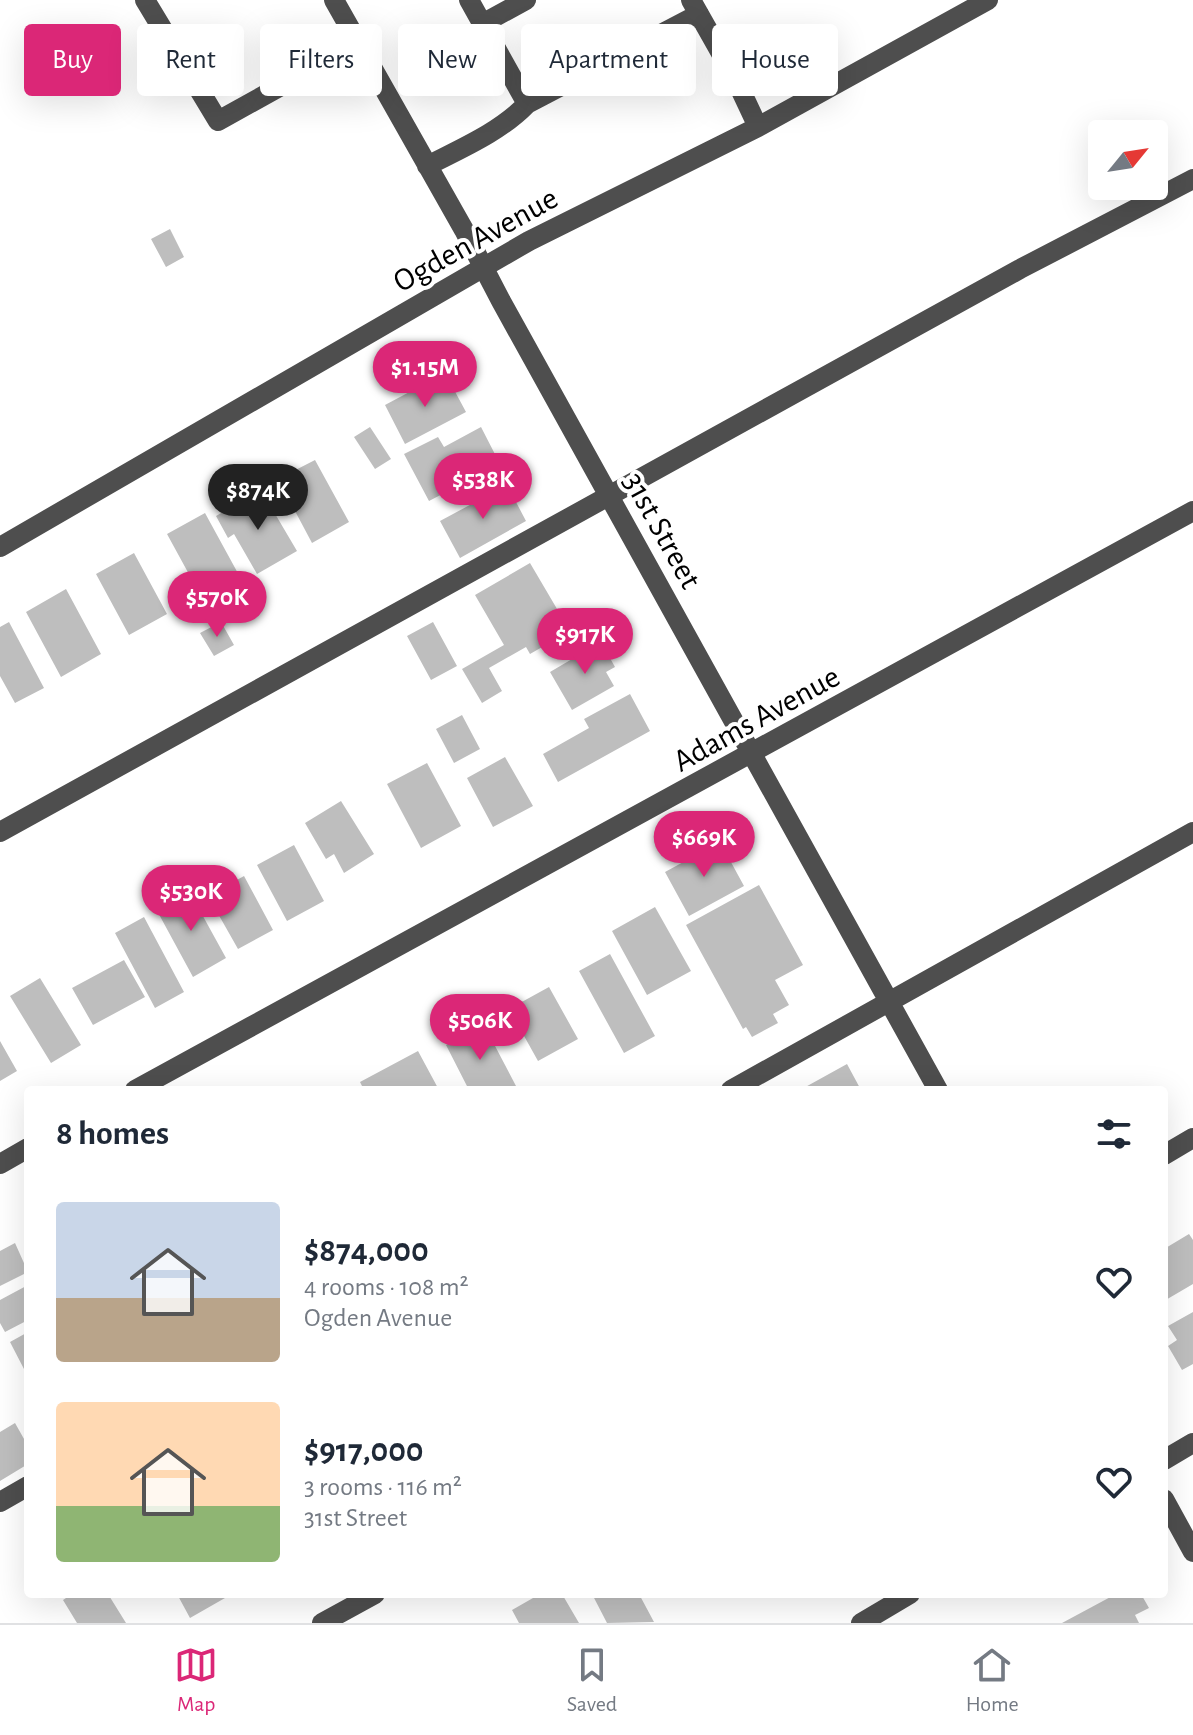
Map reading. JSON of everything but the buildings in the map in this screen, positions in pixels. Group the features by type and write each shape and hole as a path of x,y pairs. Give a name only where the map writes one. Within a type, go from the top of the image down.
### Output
{"street":[{"path":"145,0 218,121 263,96"},
{"name":"31st Street","path":"334,0 349,24"},
{"path":"469,0 482,24 526,0"},
{"name":"Ogden Avenue","path":"0,547 529,241 758,127 988,0"},
{"path":"427,166 474,142 514,117 527,104 695,7 758,127"},
{"path":"505,65 527,104"},
{"name":"31st Street","path":"382,83 936,1086"},
{"path":"0,832 1020,269 1193,179"},
{"name":"Adams Avenue","path":"142,1086 1193,511"},
{"path":"738,1086 1193,832"},
{"path":"1168,1153 1193,1138"},
{"path":"0,1164 24,1150"},
{"path":"1168,1458 1193,1443"},
{"path":"0,1502 24,1488"},
{"path":"1168,1506 1193,1552"},
{"path":"322,1623 368,1598"},
{"path":"861,1623 903,1598"}]}
